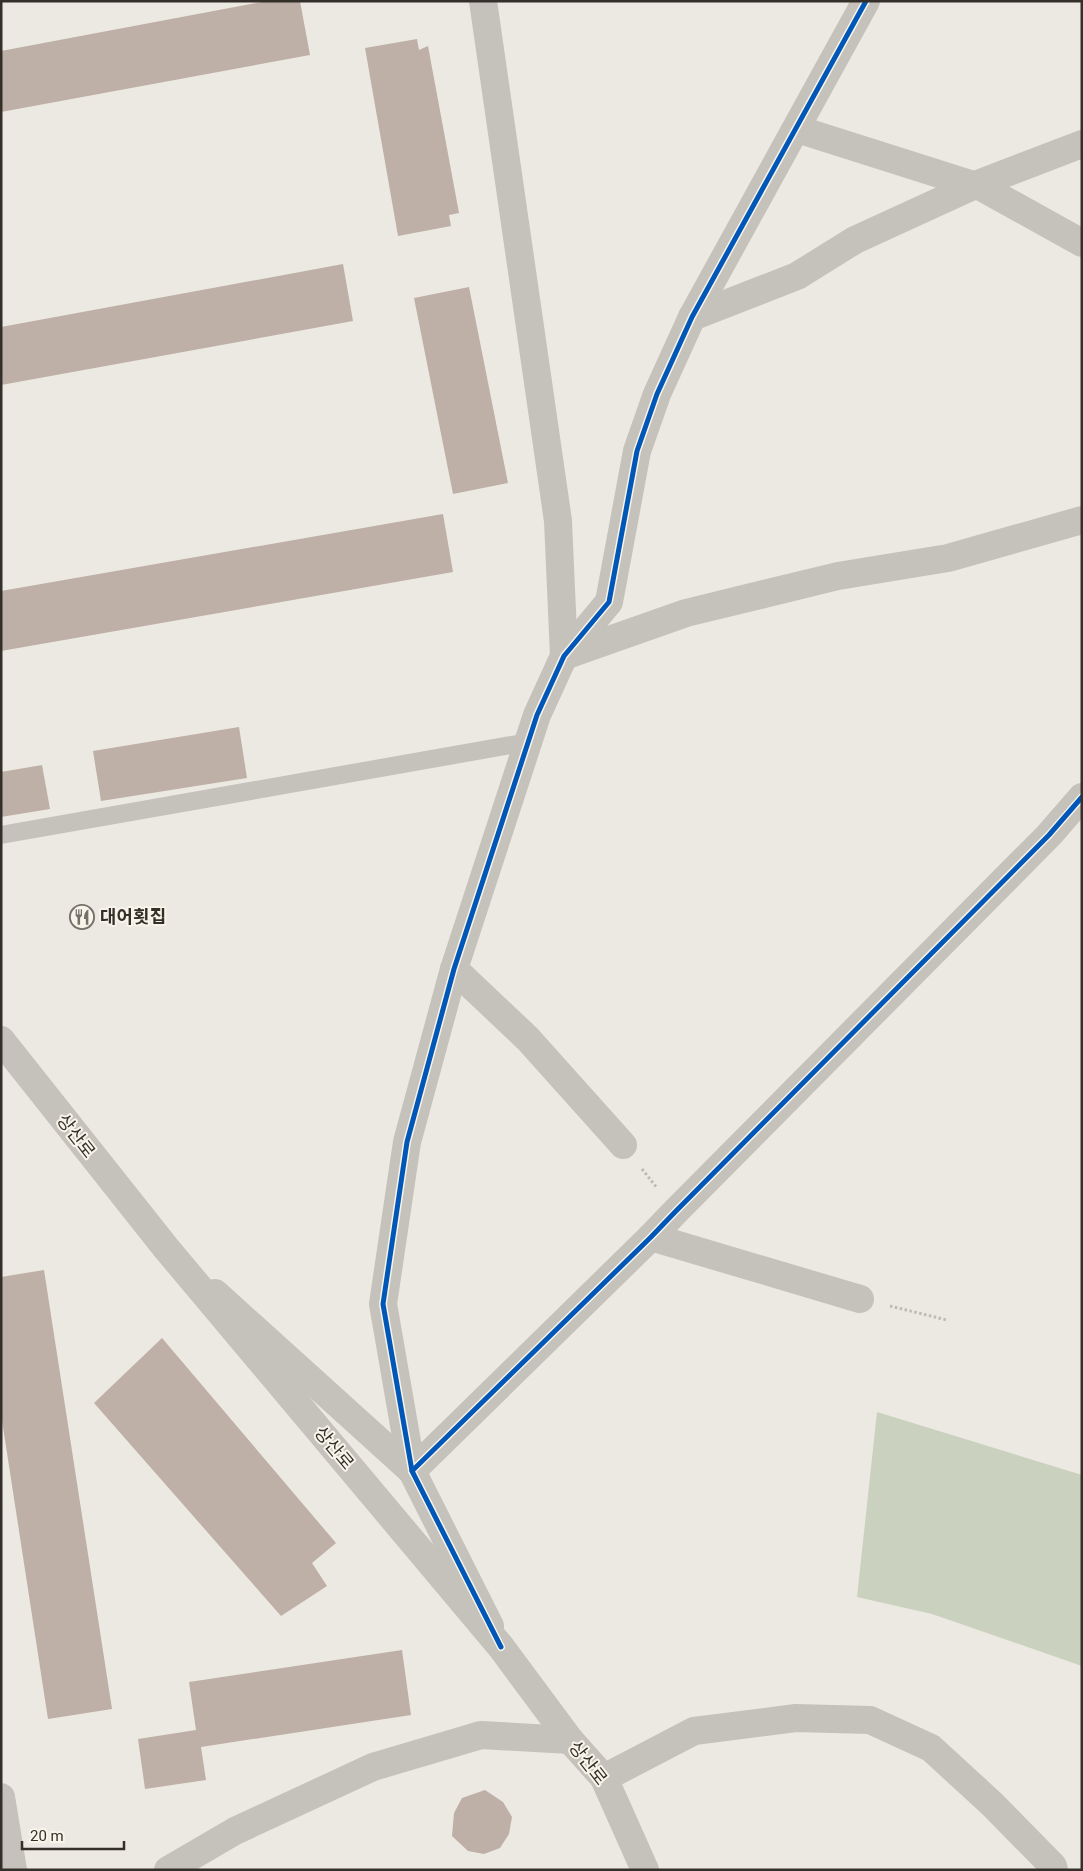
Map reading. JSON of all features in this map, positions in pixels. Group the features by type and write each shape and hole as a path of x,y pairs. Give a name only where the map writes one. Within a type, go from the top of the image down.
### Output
{"street":[{"path":"483,1 558,521 564,656"},
{"path":"501,1647 412,1471 383,1304 406,1142 454,968 537,715 564,656 609,602 637,451 657,394 692,317 866,1"},
{"path":"797,129 983,188 1082,243"},
{"path":"692,317 797,276 855,240 975,185 1082,144"},
{"path":"564,656 686,613 838,576 948,558 1082,520"},
{"path":"412,1471 651,1237 1042,842 1082,798"},
{"path":"454,968 528,1039 622,1146"},
{"name":"상산로","path":"1,1040 166,1248 501,1647 570,1740 604,1778 645,1870"},
{"path":"651,1237 860,1299"},
{"path":"166,1248 412,1471"},
{"path":"604,1778 694,1731 796,1718 870,1720 931,1748 992,1804 1053,1866 1054,1870"},
{"path":"168,1870 235,1831 373,1767 481,1735 570,1740"},
{"path":"1,1797 13,1870"}],"lane":[{"path":"1,835 528,742"}],"path":[{"path":"622,1146 676,1211"},
{"path":"860,1299 947,1320"}],"green space":[{"path":"877,1412 1082,1475 1082,1666 932,1614 857,1597"}],"building":[{"path":"267,1 300,1 310,55 1,112 1,51"},
{"path":"417,39 419,50 428,46 459,213 449,215 451,226 398,236 365,48"},
{"path":"343,264 353,321 1,385 1,327"},
{"path":"469,287 508,483 453,494 414,298"},
{"path":"443,514 453,572 1,651 1,591"},
{"path":"239,727 247,778 101,801 93,751"},
{"path":"42,765 50,809 1,817 1,772"},
{"path":"44,1270 112,1709 48,1719 1,1414 1,1277"},
{"path":"162,1338 336,1543 312,1563 327,1586 281,1616 94,1403"},
{"path":"402,1650 411,1715 201,1747 206,1780 145,1789 138,1739 196,1730 189,1682"},
{"path":"485,1790 503,1802 512,1817 509,1834 500,1848 484,1854 468,1851 452,1836 454,1813 462,1798"}],"cycle path":[{"path":"412,1471 383,1304 407,1142 454,969 537,715 564,656 609,602 637,451 657,394 692,317 866,1"},
{"path":"501,1647 412,1471 651,1237 1049,835 1082,797"}],"place":[{"name":"대어횟집","path":"82,917"}]}
